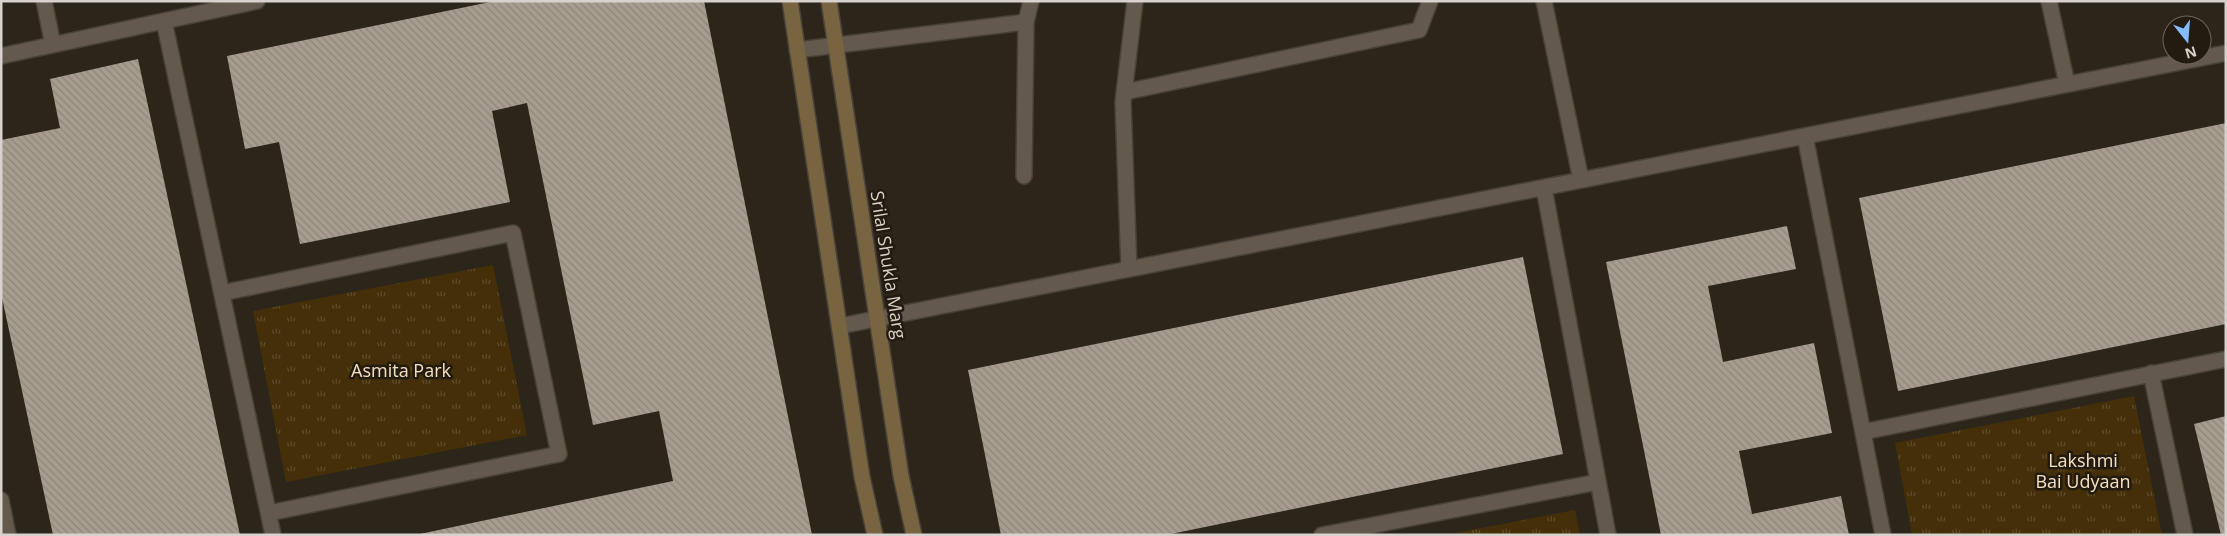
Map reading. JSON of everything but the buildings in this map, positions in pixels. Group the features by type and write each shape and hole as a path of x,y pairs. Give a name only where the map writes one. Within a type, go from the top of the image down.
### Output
{"street":[{"path":"44,1 53,45"},
{"path":"1,56 164,21 224,5 257,1"},
{"path":"790,1 862,476 875,535"},
{"name":"Srilal Shukla Marg","path":"829,1 877,319 902,476 914,535"},
{"path":"1024,176 1026,22 1031,1"},
{"path":"1129,269 1125,92 1135,1"},
{"path":"1125,92 1419,30 1430,1"},
{"path":"1544,1 1581,180"},
{"path":"2049,1 2067,84"},
{"path":"164,21 273,535"},
{"path":"798,50 1026,22"},
{"path":"840,326 2226,53"},
{"path":"1805,136 1883,535"},
{"path":"1544,188 1608,535"},
{"path":"222,293 513,233 558,454 268,513"},
{"path":"1863,432 2226,358"},
{"path":"2151,373 2185,535"},
{"path":"1322,535 1598,482"},
{"path":"1,500 8,535"}],"green space":[{"name":"Asmita Park","path":"493,265 527,435 286,482 253,311"},
{"name":"Lakshmi Bai Udyaan","path":"2134,396 2162,535 1912,535 1895,443"},
{"path":"1575,510 1580,535 1445,535"}]}
